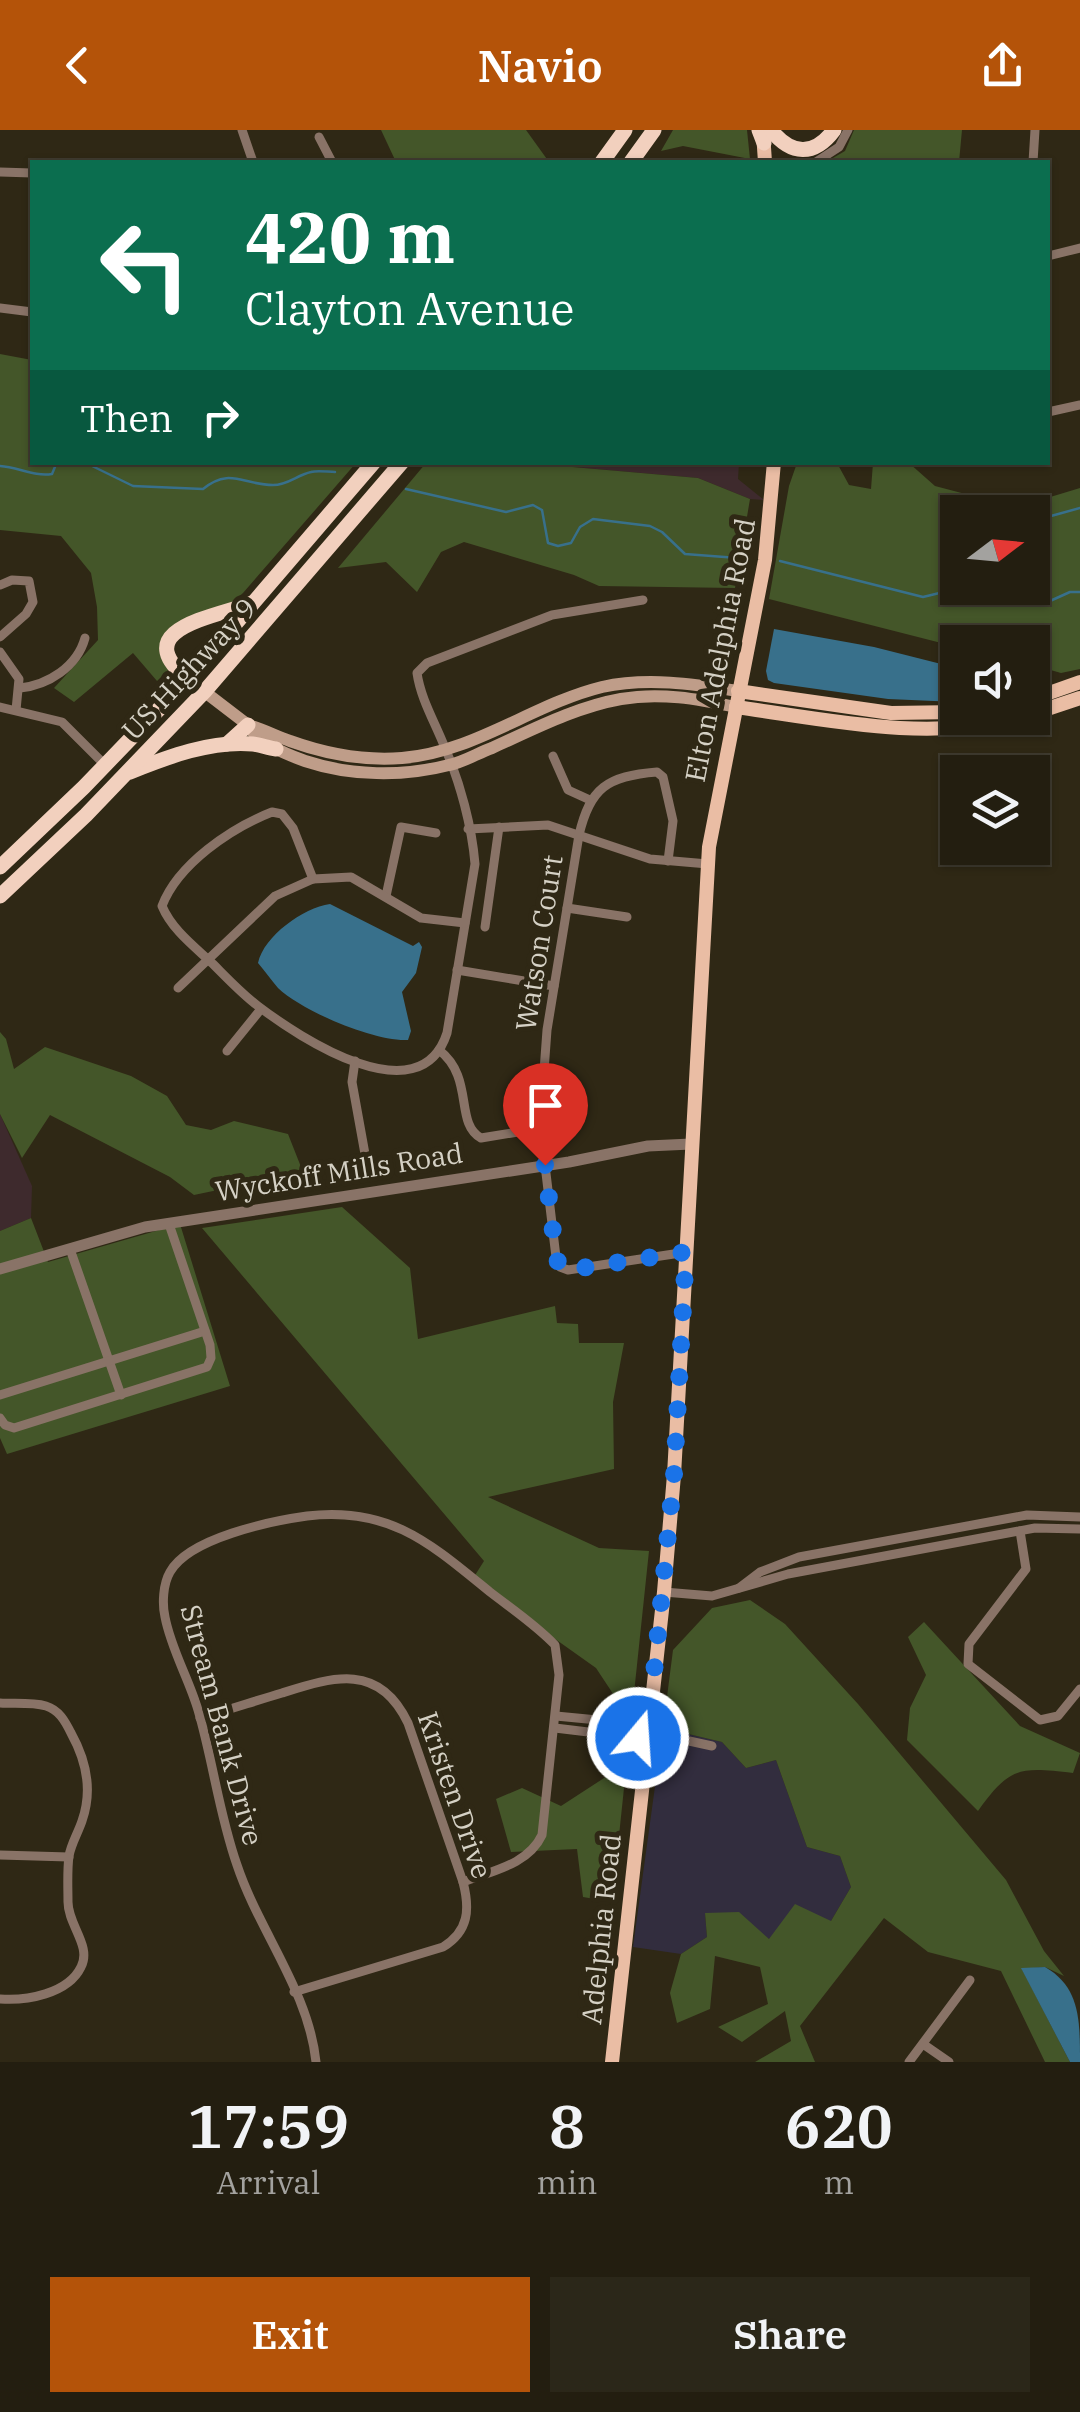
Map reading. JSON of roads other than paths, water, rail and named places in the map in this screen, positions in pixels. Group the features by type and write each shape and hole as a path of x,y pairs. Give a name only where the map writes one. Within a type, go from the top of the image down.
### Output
{"highway":[{"path":"632,160 654,130"},
{"path":"766,145 802,150 825,142 834,130"},
{"path":"603,160 624,131"},
{"name":"US Highway 9","path":"0,866 105,766 188,679 369,465"},
{"name":"US Highway 9","path":"0,896 204,691 399,465"},
{"path":"188,679 168,662 165,650 169,636 180,628 256,602"},
{"path":"226,744 248,725"},
{"path":"126,773 163,759 226,744 251,743 276,749"}],"main road":[{"name":"Elton Adelphia Road","path":"708,864 765,560 774,465"},
{"path":"188,679 248,725 310,748 344,756 449,758"},
{"path":"1050,693 1080,682"},
{"path":"248,725 253,734 276,749 309,762 344,770 402,773 449,758 580,694 620,684 680,683 737,699 920,729 940,728"},
{"path":"1050,708 1080,698"},
{"path":"737,699 892,712 940,712"},
{"name":"Adelphia Road","path":"612,2062 664,1592 708,864"}],"street":[{"path":"242,130 252,160"},
{"path":"819,160 838,147 848,130"},
{"path":"1032,160 1035,130"},
{"path":"319,137 331,160"},
{"path":"0,172 30,173"},
{"path":"1050,256 1080,248"},
{"path":"0,308 30,312"},
{"path":"1050,412 1080,405"},
{"path":"0,585 30,580 33,602 26,614 0,637"},
{"path":"313,878 293,828 282,814 272,812 208,849 178,879 162,906 168,920 207,958 261,1009 289,1029 378,1070 410,1071 428,1063 447,1033 475,864 449,758 420,692 417,672 427,662 552,615 644,600"},
{"path":"20,688 52,679 80,652 85,638"},
{"path":"0,652 15,670 20,688 16,710"},
{"path":"0,707 55,718 68,725 105,766"},
{"path":"553,756 568,790 590,800 609,784 650,772 663,777 673,821 668,861"},
{"name":"Watson Court","path":"439,1050 455,1063 473,1134 482,1138 548,1127 544,1071 554,986 579,836 590,800"},
{"path":"468,828 548,825 650,859 708,864"},
{"path":"485,927 499,826"},
{"path":"386,896 401,827 436,833"},
{"path":"178,988 275,896 313,878 351,877 422,918 465,923"},
{"path":"567,908 627,917"},
{"path":"457,970 554,986"},
{"path":"228,1051 261,1009"},
{"path":"355,1061 352,1082 364,1154"},
{"name":"Wyckoff Mills Road","path":"0,1269 129,1231 648,1146 691,1144"},
{"path":"545,1165 560,1267 568,1270 686,1252"},
{"path":"0,1418 14,1428 203,1370 210,1362 205,1331 169,1224"},
{"path":"70,1249 120,1395"},
{"path":"0,1396 205,1331"},
{"name":"Stream Bank Drive","path":"316,2062 312,2038 294,1992 237,1866 200,1718 164,1617 164,1593 170,1572 183,1556 211,1541 288,1519 316,1515 368,1519 416,1534 555,1645 560,1660 542,1835 522,1859 462,1882"},
{"path":"738,1590 760,1572 800,1557 1027,1515 1080,1517"},
{"path":"664,1592 707,1596 788,1574 1020,1531 1055,1526 1080,1528"},
{"path":"1020,1531 1026,1569 969,1644 968,1664 1040,1720 1058,1716 1080,1688"},
{"name":"Kristen Drive","path":"200,1718 339,1676 374,1686 401,1708 408,1723 462,1882 468,1914 456,1939 443,1947 294,1992"},
{"path":"0,1703 48,1707 64,1720 81,1752 87,1780 86,1805 69,1858 69,1914 85,1956 80,1971 36,1997 0,1999"},
{"path":"556,1716 638,1724 648,1732 712,1746"},
{"path":"555,1728 638,1738 648,1732"},
{"path":"0,1855 69,1858"},
{"path":"909,2062 970,1980"},
{"path":"923,2044 949,2062"}],"water":[{"path":"774,629 940,664 940,701 888,699 774,683 768,680 766,671"},
{"path":"330,904 413,946 419,942 422,947 416,973 402,992 411,1031 408,1040 377,1036 321,1015 278,988 258,963 268,943 286,925 308,911"},
{"path":"1045,1967 1065,1984 1076,2006 1080,2062 1070,2062 1021,1968"}],"waterway":[{"path":"0,466 45,475 52,474 56,465"},
{"path":"90,465 133,486 203,489 221,479 273,485 311,472 335,472"},
{"path":"406,489 506,512 533,505 542,510 548,543 558,546 571,543 580,527 593,519 650,526 685,554 751,559"},
{"path":"1050,518 1080,508"},
{"path":"780,561 923,597 940,593"},
{"path":"1050,601 1080,592"}]}
